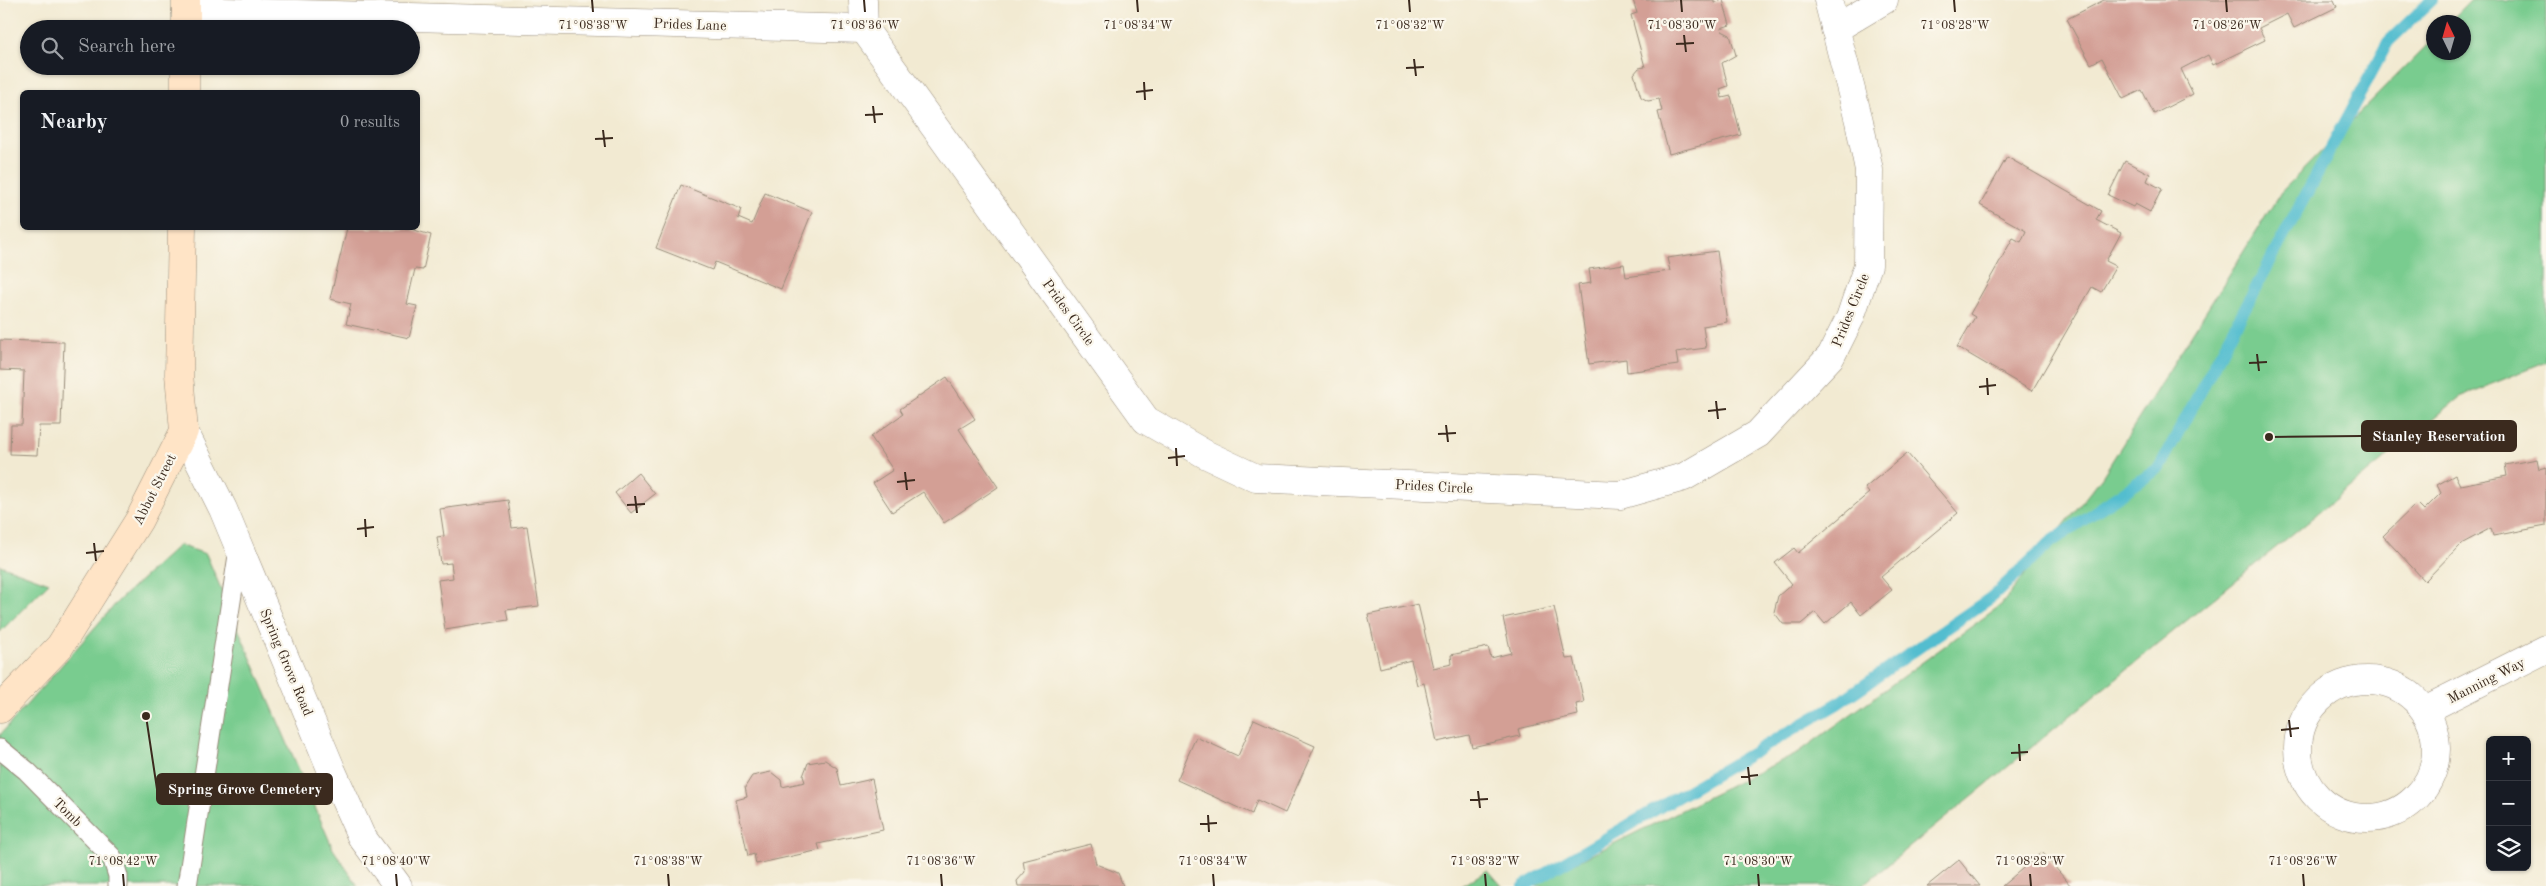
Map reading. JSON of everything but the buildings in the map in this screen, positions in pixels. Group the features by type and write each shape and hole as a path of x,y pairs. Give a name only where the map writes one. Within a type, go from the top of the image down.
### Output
{"street":[{"path":"863,0 864,29"},
{"name":"Prides Circle","path":"864,29 1146,420 1205,454 1256,478 1620,495 1684,477 1758,434 1832,356 1850,318 1868,265 1869,170 1859,121 1828,0"},
{"path":"1835,29 1884,0"},
{"name":"Prides Lane","path":"186,13 864,29"},
{"path":"185,75 185,90"},
{"path":"182,230 179,374 184,432"},
{"name":"Spring Grove Road","path":"184,432 223,509 361,836 398,886"},
{"name":"Abbot Street","path":"0,709 60,646 140,520 184,432"},
{"name":"Manning Way","path":"2425,710 2546,649"},
{"path":"2363,678 2388,682 2409,692 2425,710 2434,731 2437,752 2432,773 2425,786 2405,807 2385,816 2363,818 2342,814 2323,803 2308,786 2299,764 2297,740 2304,717 2319,698 2340,684 2363,678"}],"lane":[{"path":"188,886 240,548"},
{"name":"Tomb","path":"0,748 27,771 112,857 118,876 118,886"}],"green space":[{"path":"2471,0 2546,0 2546,362 2460,397 1862,886 1528,886 1799,752 2001,605 2102,477 2281,192 2426,46 2426,60 2471,60 2471,15 2456,15"},
{"path":"179,545 206,554 333,849 358,886 0,886 0,735 119,600"},
{"path":"0,565 49,583 0,632"},
{"path":"1488,870 1502,886 1461,886"}],"waterway":[{"path":"1524,886 1837,704 1992,597 2051,542 2159,468 2388,42 2432,0"}],"place":[{"name":"Stanley Reservation","path":"2269,437"},
{"name":"Spring Grove Cemetery","path":"146,716"}]}
